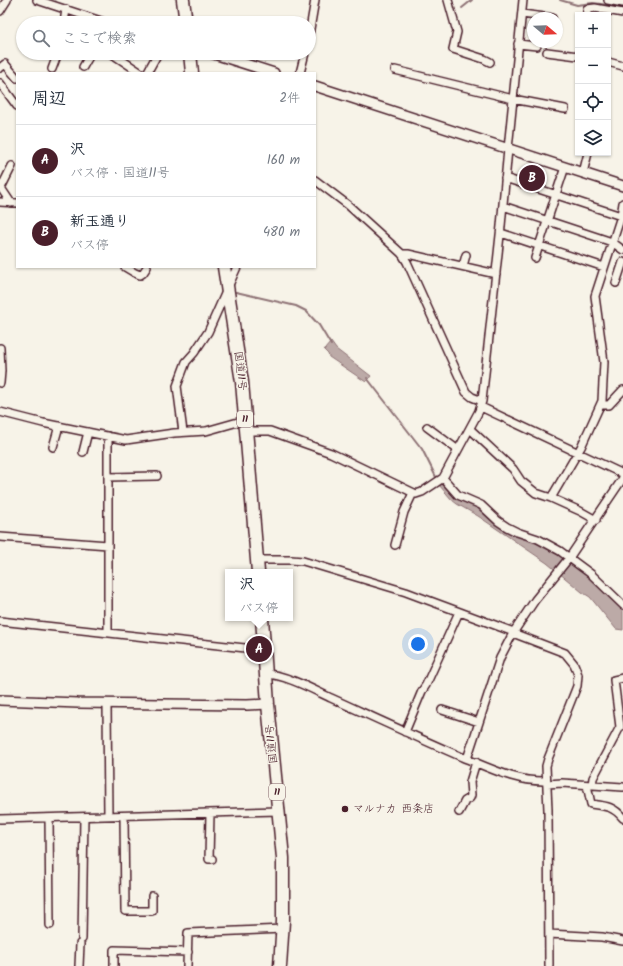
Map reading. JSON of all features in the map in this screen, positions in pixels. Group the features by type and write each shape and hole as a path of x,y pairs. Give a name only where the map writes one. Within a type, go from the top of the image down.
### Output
{"highway":[{"path":"183,0 185,16"},
{"path":"191,60 192,72"},
{"name":"国道11号","path":"224,268 242,382 258,566"},
{"name":"国道11号","path":"262,621 268,704 283,858 283,929 280,966"}],"street":[{"path":"0,11 7,0"},
{"path":"37,0 87,16"},
{"path":"312,16 315,0"},
{"path":"448,0 457,32 453,49 490,62"},
{"path":"0,412 126,440 183,432 245,426 270,431 331,453 419,494 440,480 470,429 482,404 501,232 523,0"},
{"path":"608,0 623,3"},
{"path":"587,12 587,9 595,8 623,13"},
{"path":"65,16 66,9"},
{"path":"522,14 527,15"},
{"path":"518,44 527,45"},
{"path":"547,52 575,56"},
{"path":"52,69 55,60"},
{"path":"83,67 87,60"},
{"path":"122,60 140,72"},
{"path":"148,72 154,60"},
{"path":"233,60 271,72"},
{"path":"300,72 303,60"},
{"path":"611,63 623,66"},
{"path":"0,67 4,64 16,77"},
{"path":"395,70 513,99 565,110"},
{"path":"0,83 16,105"},
{"path":"316,86 623,186"},
{"path":"583,173 587,156"},
{"path":"12,166 1,188 14,203"},
{"path":"535,258 565,167"},
{"path":"505,178 621,216"},
{"path":"316,181 348,205 402,254 466,392 482,404 623,474"},
{"path":"0,202 14,203"},
{"path":"551,498 578,452 601,405 604,362 595,296 621,216 623,203"},
{"path":"503,206 547,221 614,239 623,238"},
{"path":"501,232 604,267"},
{"path":"614,239 623,250"},
{"path":"402,254 496,274"},
{"path":"463,266 466,255"},
{"path":"616,283 623,262"},
{"path":"127,268 140,275 144,273 146,268"},
{"path":"183,432 177,386 186,362 208,332 237,268"},
{"path":"0,348 0,383"},
{"path":"601,405 609,405 623,390"},
{"path":"54,447 59,426"},
{"path":"427,427 458,450"},
{"path":"470,429 513,469 521,481 536,493 580,510 596,520"},
{"path":"83,452 88,432"},
{"path":"108,436 108,632"},
{"path":"108,477 157,476"},
{"path":"467,758 500,658 513,633 535,600 568,560 623,478"},
{"path":"440,480 458,495 481,505 498,521 517,532 538,539 600,582 623,605"},
{"path":"395,545 400,524 413,492"},
{"path":"0,537 108,545"},
{"path":"258,566 291,560 303,562 406,592 565,653 574,664 578,675 575,692 548,759 546,772 548,803 549,966"},
{"path":"405,732 422,690 426,685 459,612"},
{"path":"0,621 264,650"},
{"path":"266,674 276,675 305,686 405,732 509,776 526,780 546,782 623,787"},
{"path":"623,678 614,680 620,727 590,785 592,804 616,810 623,818"},
{"path":"0,700 107,704 268,704"},
{"path":"107,704 108,816"},
{"path":"442,710 479,722"},
{"path":"459,812 465,801 470,798 470,782 476,762"},
{"path":"0,819 279,812"},
{"path":"210,813 209,859 212,859"},
{"path":"124,816 125,911 152,911 152,896"},
{"path":"79,966 84,817"},
{"path":"49,818 50,925"},
{"path":"187,966 188,933 283,929"},
{"path":"549,934 602,937 623,940"},
{"path":"114,966 114,950 188,952"}],"shaded area":[{"path":"331,342 336,349 371,376 366,382 329,357 324,350"},
{"path":"442,484 455,498 468,502 481,509 516,535 540,543 559,554 563,559 592,578 623,609 623,630 616,629 590,597 547,563 452,500 439,485"}],"waterway":[{"path":"462,8 472,0"},
{"path":"560,0 577,5 593,3 623,7"},
{"path":"236,292 296,306 306,311 319,325 331,345"},
{"path":"367,378 422,449 437,479"}],"place":[{"name":"新玉通り","path":"532,178"},
{"name":"沢","path":"259,649"},
{"name":"マルナカ 西条店","path":"345,809"}]}
